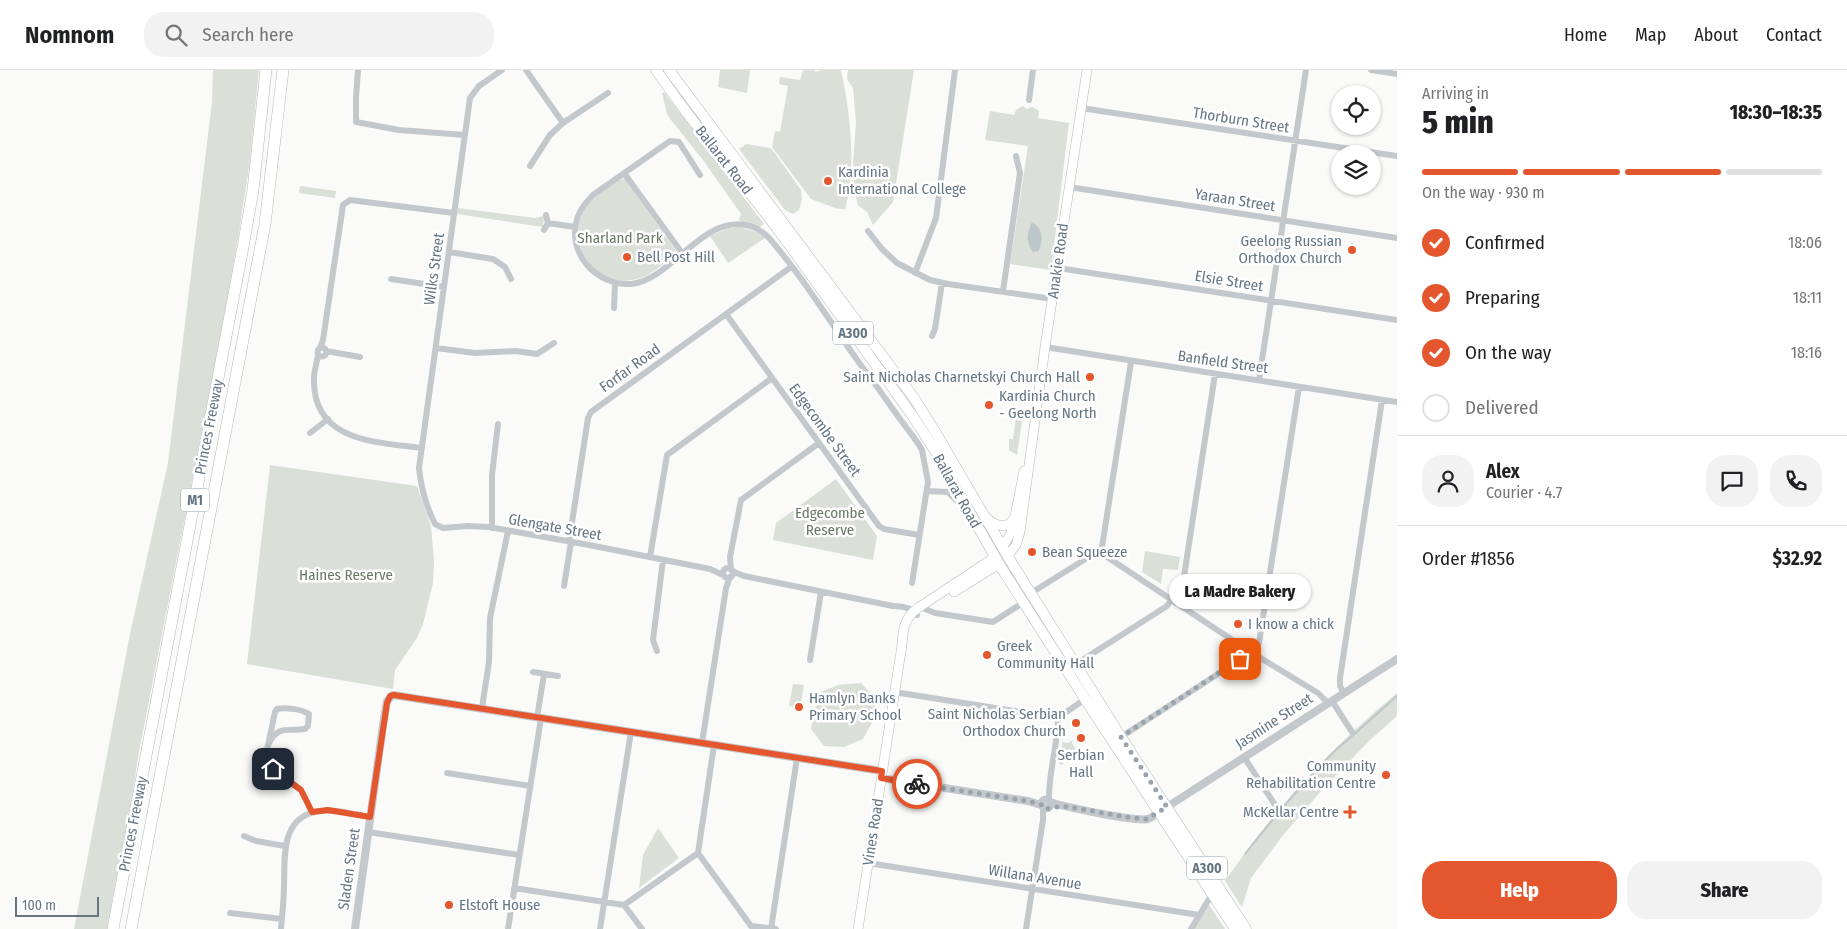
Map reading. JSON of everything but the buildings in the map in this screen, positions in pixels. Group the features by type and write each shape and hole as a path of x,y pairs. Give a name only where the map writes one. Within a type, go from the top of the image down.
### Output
{"highway":[{"name":"Princes Freeway","path":"113,929 243,247 253,190 266,70"},
{"name":"Princes Freeway","path":"131,929 265,224 283,70"},
{"name":"Ballarat Road","path":"656,70 687,113 777,228 877,366 932,446 997,561 1085,699 1246,929"},
{"name":"Ballarat Road","path":"669,70 914,398 1005,552 1121,737 1162,810 1235,929"},
{"name":"Anakie Road","path":"997,561 1005,552"}],"main road":[{"name":"Anakie Road","path":"1005,552 1016,545 1020,532 1045,347 1087,70"},
{"name":"Anakie Road","path":"1005,552 1012,531 1020,486 1030,452"},
{"path":"983,515 993,524 1000,526 1010,524 1014,518"},
{"name":"Anakie Road","path":"914,615 926,609 997,561"},
{"name":"Anakie Road","path":"914,615 997,561"},
{"name":"Vines Road","path":"858,929 904,626 914,615"}],"street":[{"path":"358,70 356,122 400,130 465,135"},
{"name":"Wilks Street","path":"421,487 419,468 471,95 479,86 502,70"},
{"path":"526,70 563,123"},
{"path":"915,273 936,218 955,70"},
{"path":"1029,100 1033,70"},
{"path":"1259,380 1306,70"},
{"path":"1371,70 1397,74"},
{"path":"530,166 550,135 563,123 608,93"},
{"name":"Thorburn Street","path":"1081,108 1397,156"},
{"path":"624,173 682,253 647,279 634,284 615,283 597,276 579,254 575,226 584,206 593,195 624,173 670,141 678,142 700,175"},
{"path":"1003,292 1020,173 1016,156"},
{"name":"Yaraan Street","path":"1069,187 1397,238"},
{"path":"422,448 357,438 333,426 320,407 315,392 314,376 323,352 323,340 344,205 350,200 454,213"},
{"path":"544,230 548,223 546,215"},
{"path":"548,223 575,226"},
{"name":"Ballarat Road","path":"682,253 713,230 726,226 742,225 759,230 768,237 920,447 927,476 927,491"},
{"path":"868,231 889,256 915,273 942,283 1053,299"},
{"path":"449,252 493,259 505,266 511,279"},
{"name":"Forfar Road","path":"564,586 589,414 791,267"},
{"name":"Elsie Street","path":"1058,268 1397,320"},
{"path":"391,279 444,287"},
{"path":"614,308 615,283"},
{"path":"932,336 935,329 942,283"},
{"name":"Edgecombe Street","path":"726,314 879,526 886,530 919,535"},
{"path":"436,348 475,353 516,351 538,354 554,343"},
{"name":"Banfield Street","path":"1045,347 1131,362 1397,402"},
{"path":"323,352 360,357"},
{"path":"1031,593 1099,550 1103,543 1131,362"},
{"path":"1076,664 1181,596 1215,374"},
{"path":"650,557 667,455 772,378"},
{"path":"1121,737 1251,652 1260,644 1298,387"},
{"path":"1344,693 1339,681 1382,400"},
{"path":"310,433 328,419"},
{"path":"492,528 492,475 498,424"},
{"path":"702,743 730,557 741,500 819,443"},
{"name":"Glengate Street","path":"421,487 435,524 443,528 468,526 492,528 570,542 893,606 914,615"},
{"path":"912,583 927,491 948,492 958,502 965,505"},
{"path":"482,708 489,662 490,618 508,531"},
{"path":"1099,550 1174,602 1318,693 1330,702 1352,732"},
{"path":"658,651 653,640 654,617 663,560"},
{"path":"567,574 575,576"},
{"path":"810,660 821,592"},
{"path":"926,609 935,613 993,622 1024,602"},
{"name":"Jasmine Street","path":"391,695 797,758 1028,801 1147,819 1397,659"},
{"path":"533,672 558,676"},
{"path":"508,929 530,786 544,674"},
{"path":"894,692 1058,718 1085,699"},
{"name":"Sladen Street","path":"355,929 387,703 391,695"},
{"path":"269,743 275,734 282,730 306,728 309,714 305,711 278,708 275,712 269,743 267,756 271,767 301,790 312,812"},
{"path":"1026,929 1058,718"},
{"path":"600,929 631,732"},
{"path":"714,745 698,853 748,927 776,929"},
{"path":"1244,757 1277,808"},
{"path":"771,929 797,758"},
{"path":"447,773 530,786"},
{"path":"281,929 285,846 293,827 303,817 312,812 328,810 370,817"},
{"path":"368,832 520,855"},
{"path":"244,836 256,841 285,846"},
{"path":"514,888 624,904 698,853"},
{"name":"Willana Avenue","path":"868,863 1198,916"},
{"path":"1191,929 1212,894"},
{"path":"624,904 642,929"},
{"path":"230,913 282,919"}],"green space":[{"path":"213,70 259,70 250,160 239,233 138,757 129,820 107,929 74,929 130,634 168,463 212,102"},
{"path":"720,70 750,70 747,93 718,87"},
{"path":"803,70 814,70 816,72 822,70 841,70 851,140 851,176 845,209 838,209 811,199 772,147 775,131 780,132 788,86 779,84 780,77 800,80"},
{"path":"848,70 914,70 893,202 873,225 867,212 858,205 855,193 853,163 856,123 853,88 847,79"},
{"path":"664,92 764,224 760,227 741,222 739,219 741,214 703,160 667,114 662,93"},
{"path":"1023,106 1027,109 1032,107 1039,111 1038,118 1069,123 1051,270 1010,264 1028,146 985,140 990,111 1014,115 1016,110"},
{"path":"746,144 770,148 774,152 801,190 802,199 799,210 793,214 785,210 739,149"},
{"name":"Sharland Park","path":"625,179 676,251 676,255 650,273 643,277 629,280 615,279 603,274 592,266 584,255 579,243 578,229 582,215 589,204 614,183"},
{"path":"300,186 336,191 335,198 299,193"},
{"path":"458,208 535,218 544,216 543,227 457,214"},
{"path":"738,227 757,232 765,238 728,263 710,236 726,229"},
{"path":"1016,417 1022,422 1017,455 1009,450 1009,439 1013,439"},
{"name":"Haines Reserve","path":"270,465 417,486 431,526 434,561 433,583 423,624 417,638 395,670 393,689 247,664"},
{"name":"Edgecombe Reserve","path":"836,479 877,536 873,560 773,540 776,523"},
{"path":"1145,551 1180,557 1178,570 1163,569 1161,584 1142,572"},
{"path":"861,683 876,699 873,721 863,739 844,747 824,746 811,729 814,710 821,692 838,685"},
{"path":"793,684 804,685 800,708 789,706"},
{"path":"1397,693 1397,716 1370,740 1322,790 1284,834 1251,878 1242,907 1225,881 1263,829 1326,757"},
{"path":"1063,738 1063,742 1068,743 1073,740 1072,743 1084,762 1064,759 1063,765 1059,764"},
{"path":"658,828 679,858 639,888 643,855"},
{"path":"1208,903 1225,929 1193,929"}],"shaded area":[{"path":"1032,222 1040,231 1042,239 1038,251 1033,252 1028,237"}],"waterway":[{"path":"1360,729 1397,696"},
{"path":"1245,854 1313,773 1359,730"}],"way so far":[{"path":"917,784 1028,801 1042,805 1045,809 1063,806 1147,819 1167,807 1121,737 1240,659"}],"place":[{"name":"Kardinia International College","path":"828,181"},
{"name":"Geelong Russian Orthodox Church","path":"1352,250"},
{"name":"Bell Post Hill","path":"627,257"},
{"name":"Saint Nicholas Charnetskyi Church Hall","path":"1090,377"},
{"name":"Kardinia Church - Geelong North","path":"989,405"},
{"name":"Bean Squeeze","path":"1032,552"},
{"name":"I know a chick","path":"1238,624"},
{"name":"Greek Community Hall","path":"987,655"},
{"name":"La Madre Bakery","path":"1240,659"},
{"name":"Hamlyn Banks Primary School","path":"799,707"},
{"name":"Saint Nicholas Serbian Orthodox Church","path":"1076,723"},
{"name":"Serbian Hall","path":"1081,738"},
{"name":"Community Rehabilitation Centre","path":"1386,775"},
{"name":"McKellar Centre","path":"1350,812"},
{"name":"Elstoft House","path":"449,905"}],"route":[{"path":"273,769 301,790 312,812 328,810 370,817 387,703 390,696 394,695 882,771 881,778 917,784"}]}
